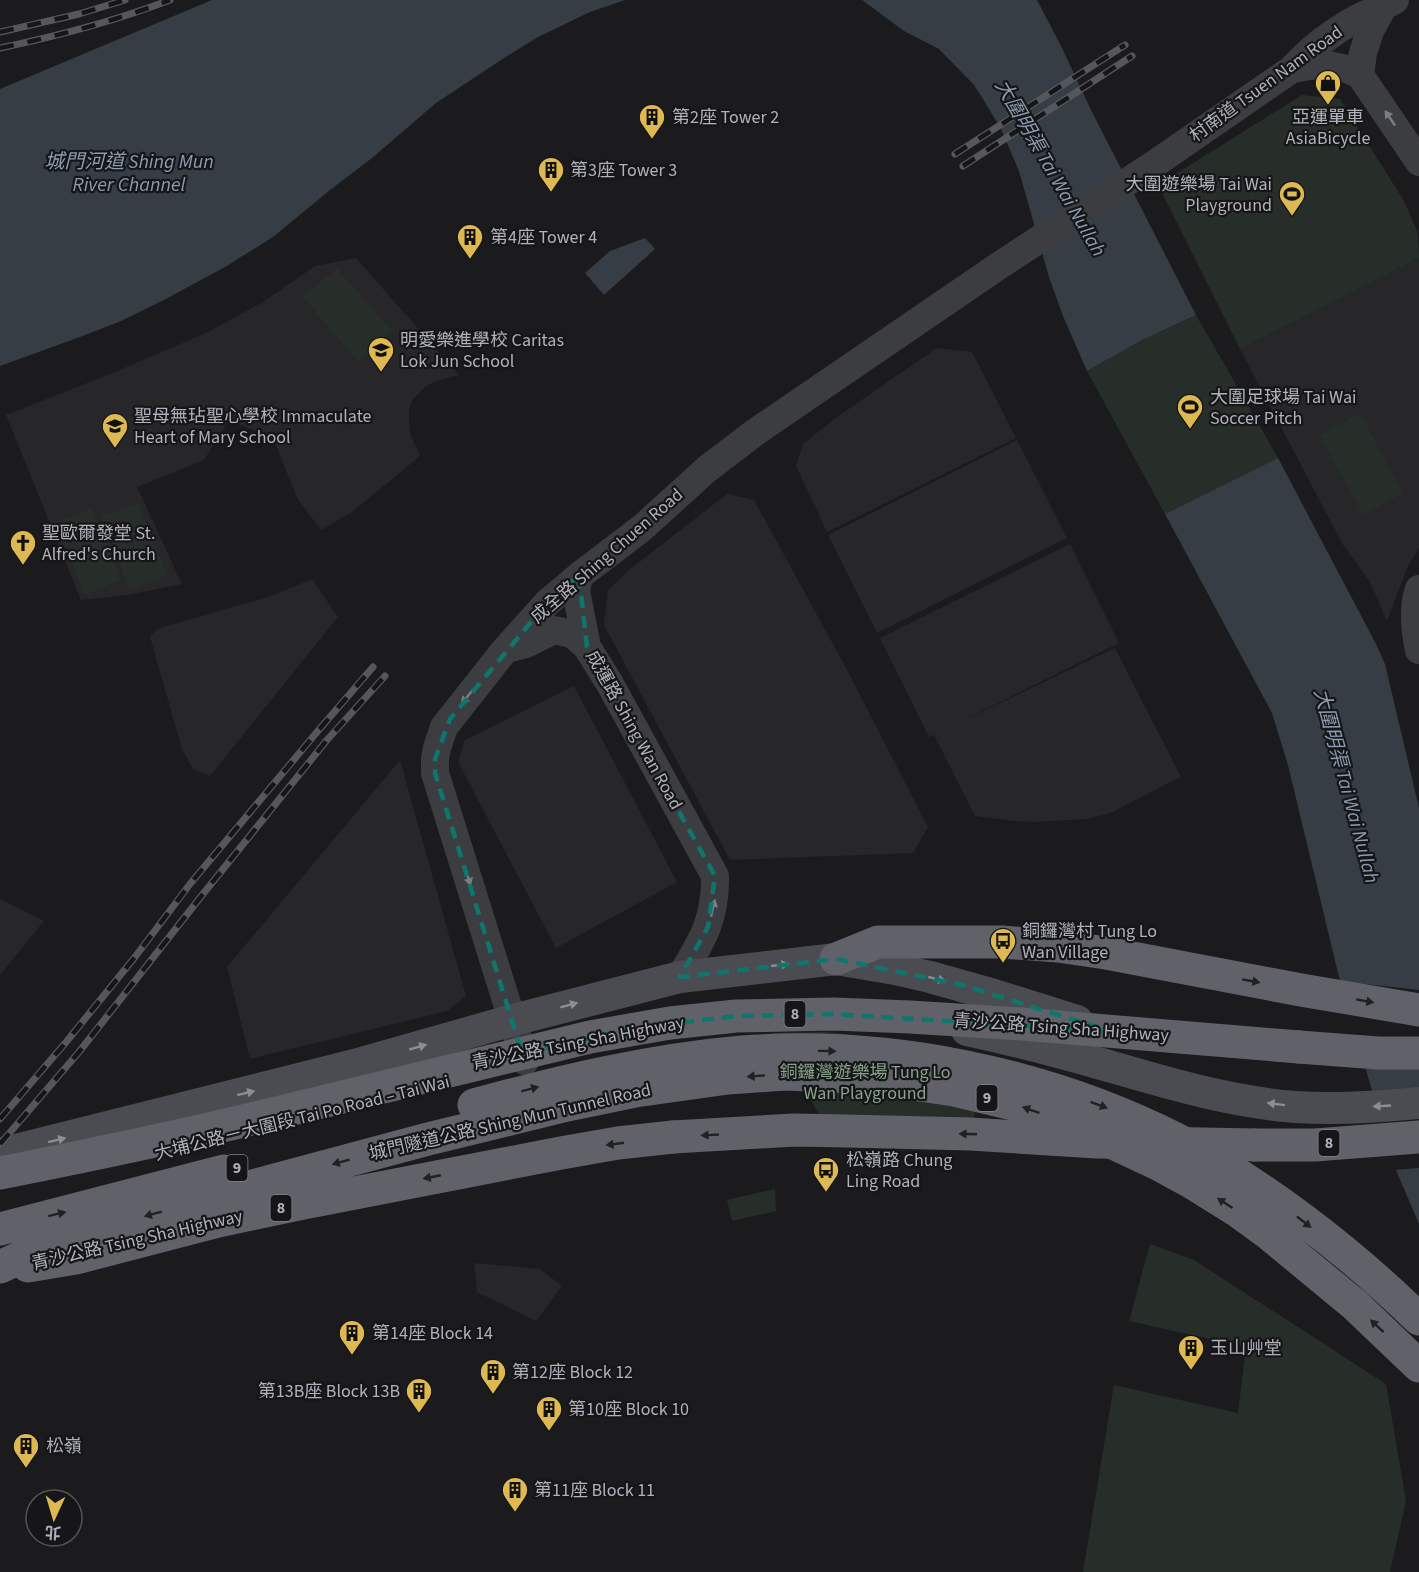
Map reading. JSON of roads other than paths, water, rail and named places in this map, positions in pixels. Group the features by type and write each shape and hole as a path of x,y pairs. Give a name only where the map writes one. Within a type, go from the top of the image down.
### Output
{"highway":[{"path":"836,959 878,942 1001,942 1058,946 1419,1010"},
{"name":"青沙公路 Tsing Sha Highway","path":"0,1173 226,1126 422,1076 590,1037 708,1018 782,1014 910,1017 1022,1024 1336,1051 1419,1053"},
{"name":"城門隧道公路 Shing Mun Tunnel Road","path":"0,1229 538,1087 607,1072 668,1061 742,1052 806,1050 848,1052 920,1059 1013,1078 1095,1104 1148,1126 1214,1160 1290,1211 1382,1283 1419,1319"},
{"name":"城門隧道公路 Shing Mun Tunnel Road","path":"0,1269 66,1236 428,1139 567,1105 635,1090 728,1078 785,1074 854,1077 954,1090 1025,1107 1094,1134 1158,1164 1236,1210 1269,1234 1355,1305 1419,1366"},
{"name":"青沙公路 Tsing Sha Highway","path":"0,1269 76,1258 218,1221 421,1179 618,1143 673,1137 794,1130 970,1134 1097,1142 1255,1145 1315,1144 1419,1137"}],"main road":[{"path":"0,1154 362,1063 681,976 836,959 930,977 1136,1037 1287,1058 1363,1061 1419,1060"},
{"name":"大埔公路－大圍段 Tai Po Road – Tai Wai","path":"0,1190 108,1167 525,1061 643,1034 709,1024 808,1017 886,1018 968,1030 1062,1053 1167,1083 1259,1102 1296,1107 1346,1108 1419,1103"}],"street":[{"name":"村南道 Tsuen Nam Road","path":"961,292 1293,69 1308,52 1329,36 1358,18 1389,4"},
{"path":"1360,75 1370,31 1389,4"},
{"path":"1293,69 1323,64 1347,69 1360,75 1419,162"},
{"name":"成全路 Shing Chuen Road","path":"525,1061 435,773 437,748 444,727 504,651 547,603 579,576 642,528 707,469 757,431 961,292"},
{"name":"成運路 Shing Wan Road","path":"579,576 576,591 587,646 715,876 716,895 708,927 704,938 681,976"},
{"path":"1419,589 1415,616 1419,650"},
{"path":"504,651 526,644 554,630 572,634 587,646"}],"water":[{"name":"城門河道 Shing Mun River Channel","path":"212,0 625,0 590,12 538,37 436,103 372,158 273,237 225,267 121,321 0,366 0,89"},
{"name":"大圍明渠 Tai Wai Nullah","path":"862,0 1037,0 1196,315 1142,340 1087,371 1049,277 1019,171 1001,129 983,99 974,85 939,49 904,31"},
{"path":"645,238 655,249 604,295 585,273 610,251"},
{"name":"大圍明渠 Tai Wai Nullah","path":"1278,458 1385,664 1419,808 1419,1224 1393,1163 1338,973 1288,765 1272,713 1165,514"}],"railway":[{"path":"0,32 79,14 125,0"},
{"path":"0,48 86,27 170,0"},
{"path":"955,154 1125,45"},
{"path":"963,166 1132,56"},
{"path":"0,1119 135,957 190,884 373,667"},
{"path":"0,1144 79,1052 327,740 385,676"}],"place":[{"name":"亞運單車 AsiaBicycle","path":"1328,106"},
{"name":"第2座 Tower 2","path":"652,140"},
{"name":"第3座 Tower 3","path":"551,193"},
{"name":"大圍遊樂場 Tai Wai Playground","path":"1292,217"},
{"name":"第4座 Tower 4","path":"470,260"},
{"name":"明愛樂進學校 Caritas Lok Jun School","path":"381,373"},
{"name":"大圍足球場 Tai Wai Soccer Pitch","path":"1190,430"},
{"name":"聖母無玷聖心學校 Immaculate Heart of Mary School","path":"115,449"},
{"name":"聖歐爾發堂 St. Alfred's Church","path":"23,566"},
{"name":"銅鑼灣村 Tung Lo Wan Village","path":"1003,964"},
{"name":"松嶺路 Chung Ling Road","path":"826,1193"},
{"name":"第14座 Block 14","path":"352,1356"},
{"name":"玉山艸堂","path":"1191,1371"},
{"name":"第12座 Block 12","path":"493,1395"},
{"name":"第13B座 Block 13B","path":"419,1414"},
{"name":"第10座 Block 10","path":"549,1432"},
{"name":"松嶺","path":"26,1469"},
{"name":"第11座 Block 11","path":"515,1513"}],"park label":[{"name":"銅鑼灣遊樂場 Tung Lo Wan Playground","path":"865,1082"}]}
